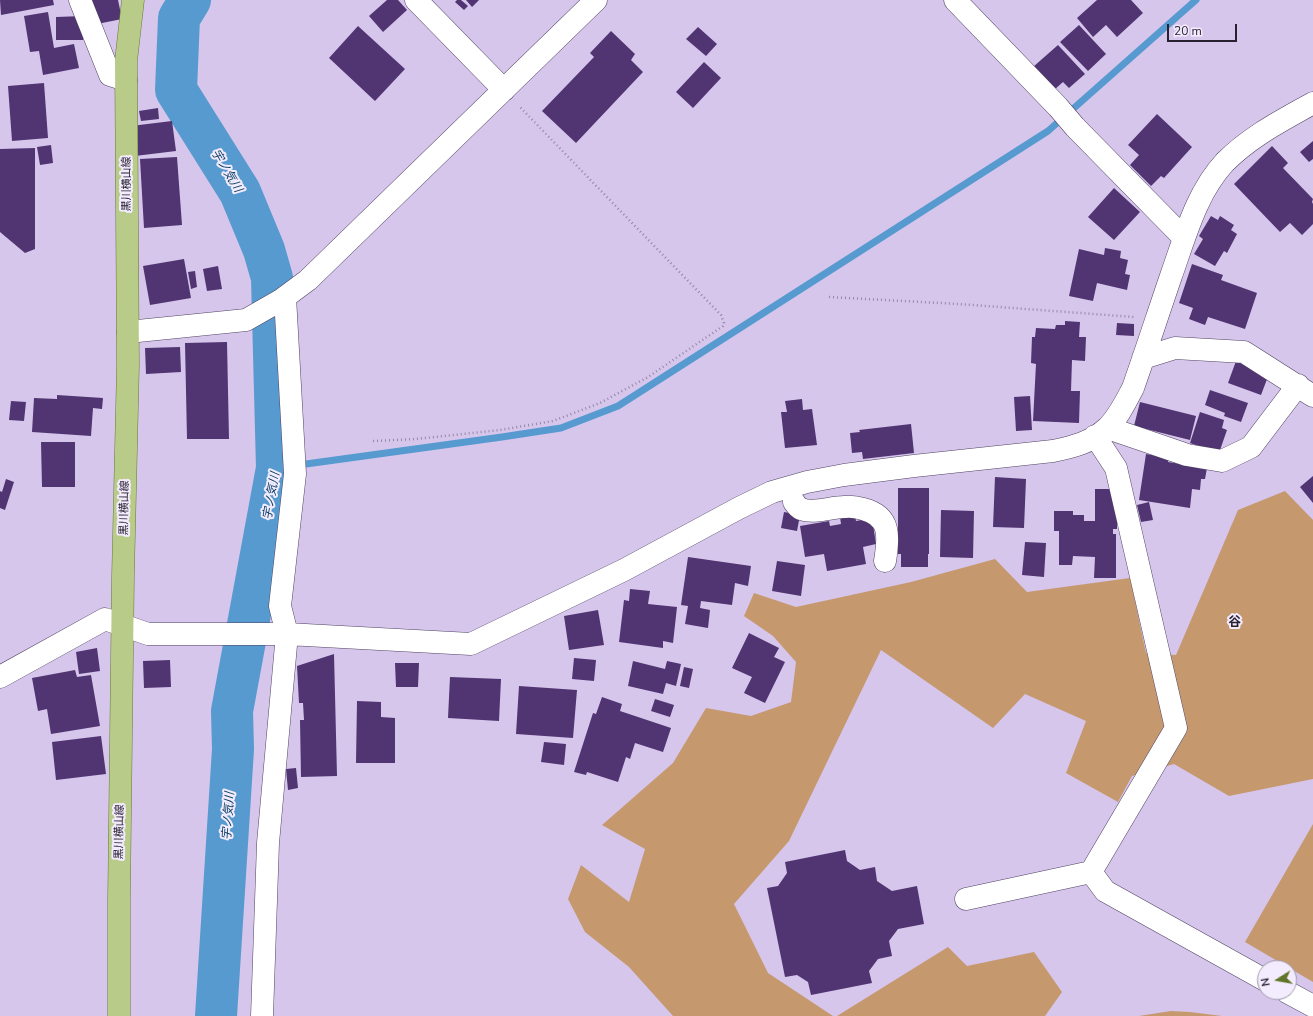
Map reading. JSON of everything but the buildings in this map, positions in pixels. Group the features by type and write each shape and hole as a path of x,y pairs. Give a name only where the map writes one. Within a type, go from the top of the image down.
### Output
{"main road":[{"name":"黒川横山線","path":"119,1016 119,907 128,364 126,61 133,0"}],"street":[{"path":"80,0 110,75 126,80"},
{"path":"416,0 504,90"},
{"path":"128,332 246,320 283,298 308,280 596,0"},
{"path":"955,0 1058,107 1074,127 1184,238"},
{"path":"0,677 105,619 123,624 148,634 287,634 471,644 624,570 739,508 772,492 807,482 844,475 1053,451 1071,448 1084,443 1101,432 1123,406 1133,388 1184,238 1200,198 1212,179 1224,163 1244,145 1266,129 1313,103"},
{"path":"262,1016 268,843 287,634 280,606 295,466 283,298"},
{"path":"1101,432 1187,455 1222,462 1251,447 1306,390 1244,352 1174,348 1143,358"},
{"path":"966,899 1092,872 1176,728 1116,468 1101,432"},
{"path":"794,502 799,508 809,510 856,507 872,511 882,519 886,530 887,546 884,561"},
{"path":"1092,872 1106,891 1257,976"},
{"path":"1297,997 1313,1006"}],"path":[{"path":"373,441 416,439 500,430 553,421 600,403 648,377 723,326 724,323 721,315 504,90"},
{"path":"829,297 959,304 1157,319"}],"shaded area":[{"path":"1285,491 1313,520 1313,779 1229,796 1174,764 1132,776 1118,802 1066,773 1086,721 1025,694 993,728 881,650 789,841 734,904 768,973 833,1016 673,1016 629,967 585,932 568,899 581,865 629,902 645,849 602,825 673,763 706,708 751,716 791,702 796,662 773,636 744,616 754,593 796,607 911,582 995,559 1027,592 1130,578 1146,653 1176,655 1238,510"},
{"path":"1313,824 1313,982 1297,973 1297,960 1276,960 1245,942"},
{"path":"948,947 967,966 1034,952 1062,992 1045,1016 837,1016"},
{"path":"1171,1011 1190,1012 1222,1016 1139,1016"}],"waterway":[{"name":"宇ノ気川","path":"190,0 179,18 176,90 240,192 264,250 272,278 277,468 232,711 233,749 216,1016"},
{"path":"277,468 561,428 618,406 1048,131 1196,0"}],"district":[{"name":"谷","path":"1235,623"}]}
